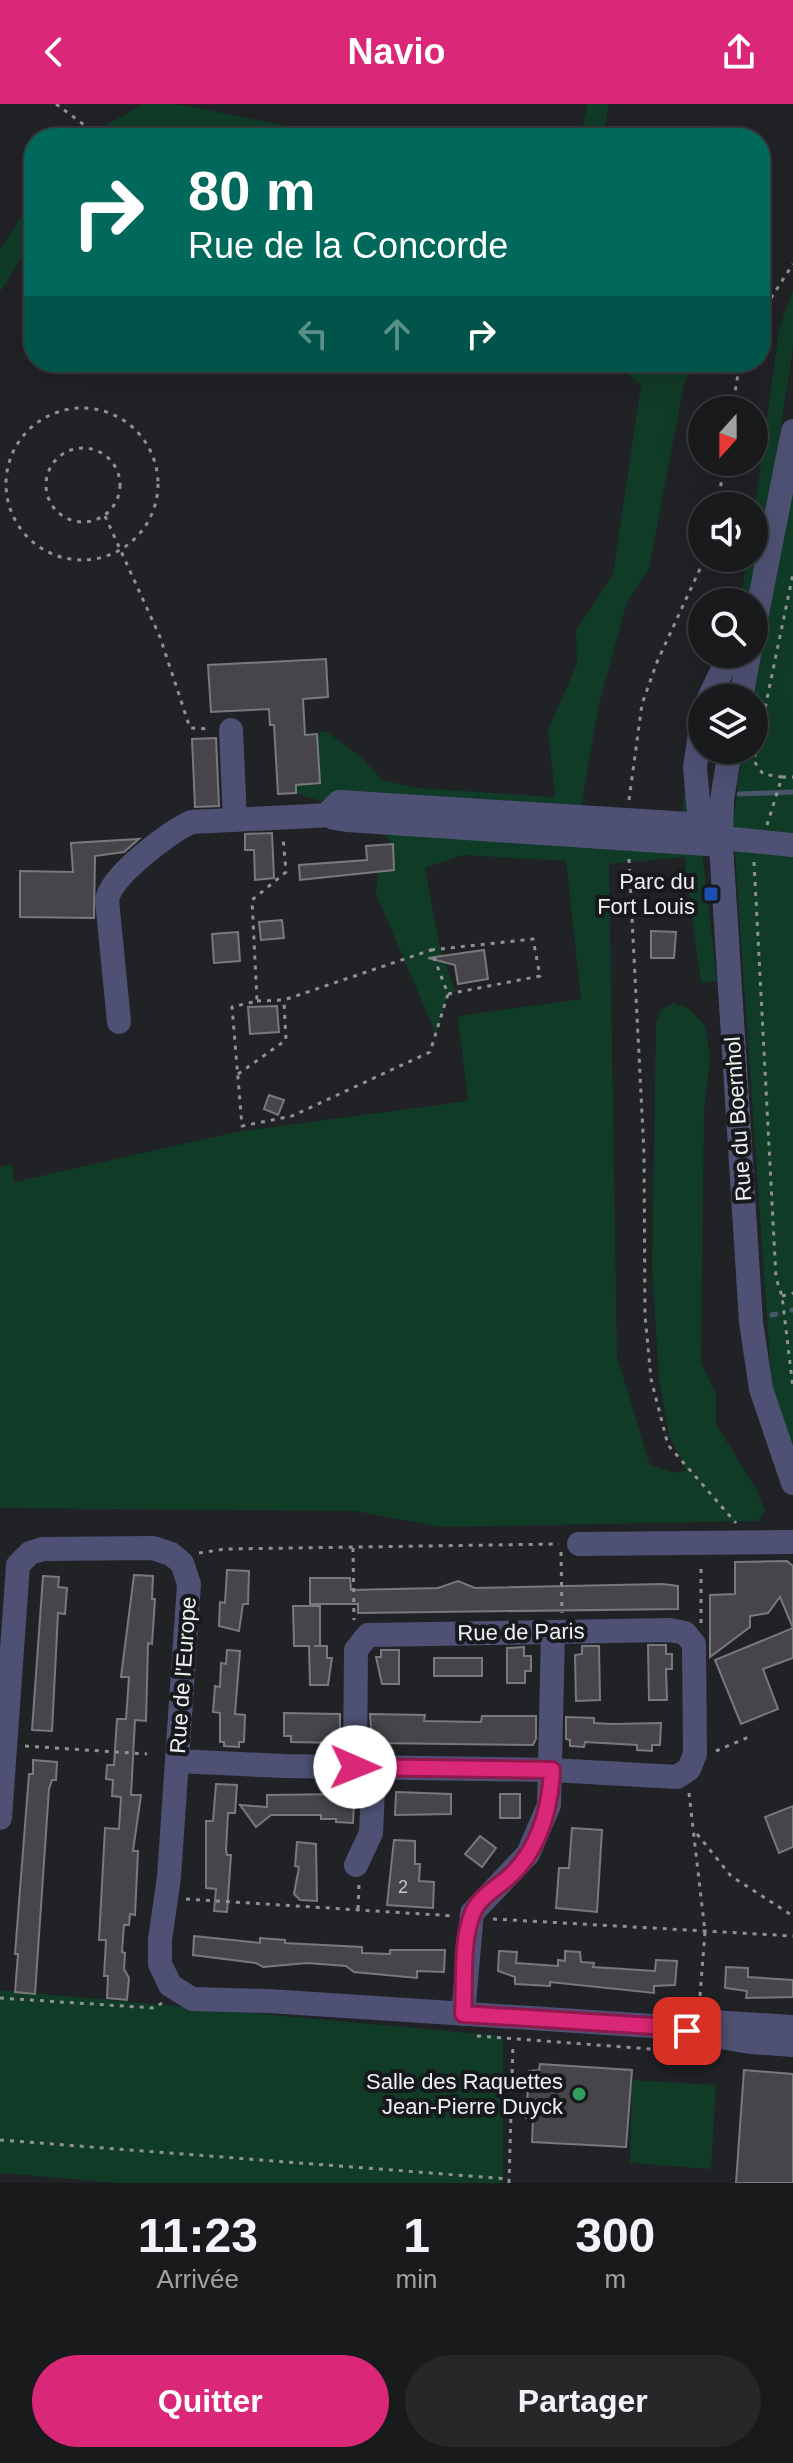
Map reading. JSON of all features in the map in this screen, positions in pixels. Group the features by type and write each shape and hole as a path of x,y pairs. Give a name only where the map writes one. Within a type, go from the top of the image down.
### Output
{"street":[{"path":"762,588 793,431"},
{"path":"231,730 235,820"},
{"path":"695,764 716,833"},
{"name":"Rue du Boernhol","path":"728,764 716,833 753,1349 768,1415 793,1483"},
{"path":"119,1022 107,900 110,889 171,832 191,822 332,815 331,807 339,802 628,829 716,833 793,845"},
{"path":"570,1544 793,1542"},
{"path":"0,1818 5,1744 6,1642 15,1576 21,1561 43,1549 153,1548 177,1558"},
{"name":"Rue de l'Europe","path":"172,1981 169,1877 189,1584 186,1569 177,1558"},
{"name":"Rue de Paris","path":"360,1641 368,1635 380,1633 670,1630 688,1637"},
{"path":"463,2014 471,1917 480,1902 511,1875 532,1847 549,1805 558,1633"},
{"path":"178,1761 552,1770 672,1777 690,1767 695,1652 688,1637"},
{"path":"356,1865 371,1833 355,1656 360,1641"},
{"path":"172,1981 202,1991 268,2001 653,2026 750,2042 793,2045"},
{"path":"653,2026 698,2021 793,2027"}],"path":[{"path":"56,104 88,128"},
{"path":"770,300 793,264"},
{"path":"734,396 738,372"},
{"path":"89,407 112,414 133,426 148,445 157,467 155,503 139,535 121,550 98,559 74,561 51,555 30,541 15,523 6,488 11,453 24,433 43,417 65,409 89,407"},
{"path":"77,448 90,448 111,461 120,483 114,507 105,516 82,523 70,521 50,505 45,481 56,459 77,448"},
{"path":"105,516 160,637 190,728 231,730"},
{"path":"699,572 657,662 642,704 628,829 644,1153 645,1315 651,1379 668,1445 711,1498 756,1542"},
{"path":"793,575 754,761 763,774 793,777"},
{"path":"782,777 754,861 753,892 776,1278 782,1296 793,1388"},
{"path":"257,1001 252,900 286,872 282,817"},
{"path":"431,950 448,994 430,1052 292,1116 242,1126 232,1007 257,1001 284,1000 431,950 533,939 540,976 448,994"},
{"path":"238,1074 286,1040 284,1000"},
{"path":"782,1296 793,1293"},
{"path":"688,1637 703,1616 701,1543"},
{"path":"177,1558 215,1549 570,1544 558,1633"},
{"path":"353,1548 354,1626 360,1641"},
{"path":"698,2021 705,1932 690,1767 751,1736"},
{"path":"5,1744 147,1754"},
{"path":"695,1830 707,1850 731,1876 793,1916"},
{"path":"356,1865 360,1887 358,1910"},
{"path":"0,1998 154,2008 172,1981"},
{"path":"0,2140 509,2181 513,2041 681,2052"}],"green space":[{"path":"143,104 176,104 298,128 101,128"},
{"path":"588,104 609,104 605,128 582,128"},
{"path":"24,212 24,254 0,292 0,250"},
{"path":"793,290 793,348 768,509 768,492 757,492 759,476 768,476 768,411 779,329"},
{"path":"625,372 689,372 684,384 649,569 627,602 598,708 580,815 681,823 688,759 688,764 692,764 717,981 701,983 684,857 609,864 617,1357 650,1465 676,1473 686,1470 669,1435 659,1380 652,1267 656,1023 661,1010 673,1003 689,1009 705,1026 710,1057 704,1113 701,1363 716,1395 716,1424 755,1487 765,1511 758,1521 440,1527 355,1511 0,1508 0,1167 12,1164 14,1182 236,1132 468,1101 458,1016 581,999 566,861 462,855 425,868 440,948 456,992 448,994 436,1034 376,894 378,871 392,844 367,813 342,798 320,801 296,793 296,785 319,783 317,734 325,731 359,755 382,780 415,788 555,797 548,730 577,664 576,630 613,574 641,385"},
{"path":"793,485 793,1449 772,1392 733,823 740,764 768,764 768,684 755,684 758,668 768,668 768,615"},
{"path":"745,572 758,572 754,588 742,588"},
{"path":"0,1990 503,2036 503,2183 118,2183 0,2173"},
{"path":"632,2080 716,2085 711,2169 630,2163"}],"building":[{"path":"326,659 328,697 303,699 305,735 317,734 320,783 296,785 296,793 278,794 274,725 270,725 269,709 211,712 208,665"},
{"path":"216,738 219,806 195,807 192,739"},
{"path":"272,833 274,878 255,880 254,850 245,850 245,834"},
{"path":"139,839 124,852 95,856 94,918 20,917 20,871 73,872 71,843"},
{"path":"393,844 394,870 300,880 299,865 367,860 366,846"},
{"path":"282,920 284,938 261,940 259,922"},
{"path":"651,931 676,932 674,958 651,958"},
{"path":"238,932 240,961 214,963 212,934"},
{"path":"484,950 488,979 458,984 455,965 428,958"},
{"path":"277,1006 279,1032 250,1034 248,1007"},
{"path":"269,1095 284,1100 278,1115 264,1109"},
{"path":"787,1561 793,1566 793,1628 780,1597 768,1613 750,1616 750,1627 710,1657 710,1595 735,1594 735,1562"},
{"path":"227,1570 249,1571 248,1604 243,1604 239,1631 219,1626 220,1602 225,1603"},
{"path":"134,1575 153,1576 152,1599 155,1599 152,1644 148,1643 146,1721 135,1720 131,1795 141,1795 133,1851 138,1851 135,1915 130,1914 129,1925 124,1925 122,1952 125,1953 124,1969 129,1978 127,2000 107,1998 108,1976 104,1976 106,1940 99,1940 105,1828 119,1829 121,1797 112,1796 113,1780 106,1779 107,1765 114,1765 117,1719 126,1719 129,1677 121,1677"},
{"path":"43,1576 59,1577 58,1587 67,1588 65,1614 58,1613 52,1731 32,1730"},
{"path":"310,1578 350,1578 351,1590 438,1588 458,1581 475,1588 662,1584 678,1586 678,1609 358,1613 358,1604 310,1604"},
{"path":"293,1606 320,1606 320,1646 327,1646 327,1658 332,1658 328,1685 310,1685 309,1646 294,1646"},
{"path":"793,1628 793,1658 763,1669 778,1709 741,1724 715,1660"},
{"path":"648,1645 666,1645 666,1654 672,1654 672,1669 666,1669 667,1700 649,1700"},
{"path":"582,1646 599,1646 600,1700 576,1701 575,1655 582,1654"},
{"path":"524,1647 524,1656 531,1656 531,1671 525,1671 525,1683 507,1683 507,1648"},
{"path":"227,1650 240,1651 235,1714 245,1715 244,1742 239,1742 239,1747 224,1746 224,1742 220,1742 220,1713 213,1712 215,1686 220,1687 221,1663 226,1664"},
{"path":"381,1650 399,1650 399,1684 382,1684 376,1657 381,1657"},
{"path":"434,1658 482,1658 482,1676 434,1676"},
{"path":"284,1713 340,1714 340,1736 336,1736 336,1743 291,1742 291,1736 284,1736"},
{"path":"370,1714 425,1715 424,1721 481,1722 482,1716 536,1716 536,1739 533,1745 372,1743"},
{"path":"566,1717 594,1718 594,1723 661,1723 660,1745 652,1745 652,1751 637,1750 637,1745 585,1742 584,1747 570,1746 570,1740 566,1739"},
{"path":"33,1760 57,1762 56,1780 52,1780 49,1789 35,1994 15,1992 18,1954 15,1954 29,1774 33,1774"},
{"path":"344,1782 355,1782 353,1823 321,1819 321,1815 271,1815 256,1827 240,1805 267,1807 267,1795 343,1794"},
{"path":"216,1784 237,1785 235,1813 228,1813 226,1850 227,1855 231,1855 227,1912 214,1911 216,1889 206,1888 206,1821 213,1821"},
{"path":"396,1792 451,1794 451,1814 395,1815"},
{"path":"500,1794 520,1794 520,1818 500,1818"},
{"path":"793,1806 793,1847 779,1853 765,1817"},
{"path":"572,1828 602,1830 597,1912 556,1908 559,1868 569,1868"},
{"path":"480,1836 496,1848 482,1867 465,1854"},
{"path":"394,1840 415,1841 415,1864 420,1864 419,1881 434,1882 433,1908 387,1905"},
{"path":"297,1842 316,1844 317,1901 300,1900 294,1894 299,1867 295,1866"},
{"path":"194,1936 260,1943 260,1938 285,1940 285,1943 362,1947 362,1953 445,1950 444,1972 417,1971 417,1978 354,1972 346,1966 307,1963 263,1967 256,1963 193,1955"},
{"path":"499,1951 517,1952 516,1963 558,1966 558,1960 565,1961 565,1951 580,1952 581,1962 594,1963 593,1967 655,1971 656,1960 677,1961 675,1985 654,1986 654,1993 550,1982 550,1986 515,1984 515,1977 498,1971"},
{"path":"726,1967 748,1968 748,1977 793,1980 793,1997 746,1998 747,1991 725,1988"},
{"name":"Salle des Raquettes Jean-Pierre Duyck","path":"540,2064 632,2070 626,2147 532,2142 533,2118 526,2118 529,2071 539,2070"},
{"path":"744,2070 793,2074 793,2183 736,2183"}],"waterway":[{"path":"739,794 793,792"},
{"path":"772,1315 776,1314"}],"place":[{"name":"Parc du Fort Louis","path":"711,894"},
{"name":"Salle des Raquettes Jean-Pierre Duyck","path":"579,2094"}],"route":[{"path":"355,1767 552,1770 549,1805 532,1847 523,1862 472,1913 463,2014 653,2026 687,2031"}]}
